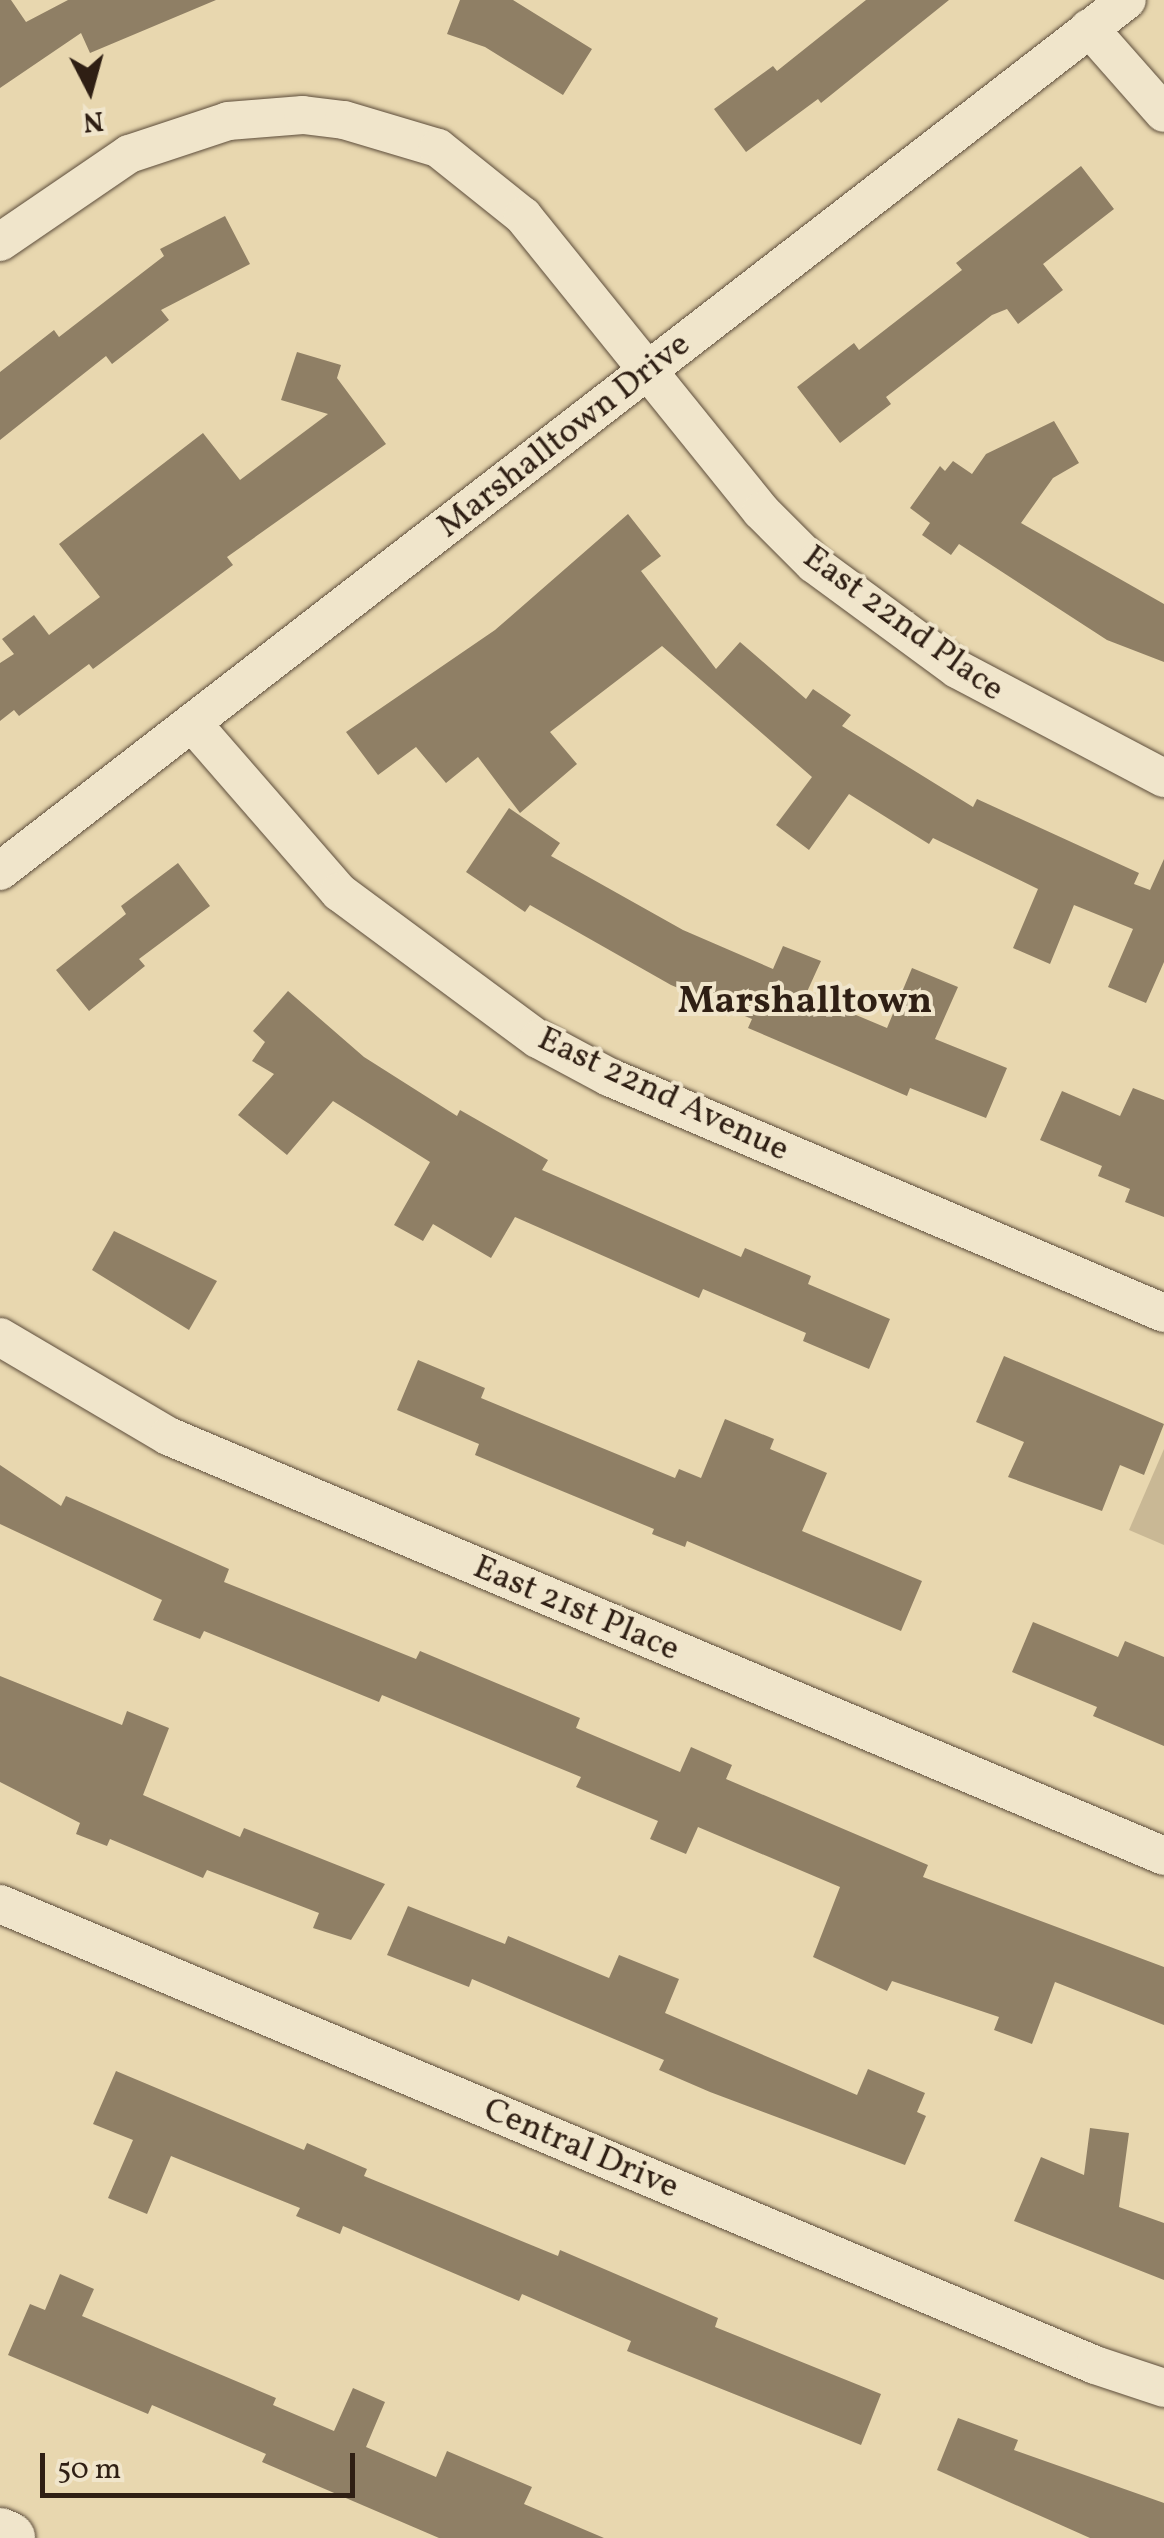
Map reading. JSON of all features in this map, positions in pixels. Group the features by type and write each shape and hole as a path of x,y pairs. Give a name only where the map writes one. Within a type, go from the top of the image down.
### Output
{"main road":[{"path":"0,2534 9,2538"}],"street":[{"name":"Marshalltown Drive","path":"0,871 1127,0"},
{"path":"1090,28 1164,113"},
{"name":"East 22nd Place","path":"0,242 80,183 178,133 264,116 344,120 438,148 474,170 523,216 646,372 790,543 851,593 1010,701 1164,778"},
{"name":"East 22nd Avenue","path":"193,724 339,892 538,1039 609,1078 1164,1313"},
{"name":"East 21st Place","path":"0,1336 108,1406 203,1452 1164,1856"},
{"name":"Central Drive","path":"0,1904 1095,2365 1164,2388"}],"shaded area":[{"path":"1164,1449 1164,1545 1129,1530"}],"building":[{"path":"0,0 11,0 26,22 68,0 216,0 90,53 81,33 0,88"},
{"path":"460,0 513,0 592,49 563,95 485,47 447,34"},
{"path":"866,0 949,0 821,103 818,99 746,152 714,109 773,66 777,71"},
{"path":"1081,166 1114,209 1043,264 1063,290 1018,324 1007,309 992,315 886,397 891,404 840,443 797,387 854,343 859,350 962,270 956,263"},
{"path":"225,216 250,264 161,310 169,320 112,364 106,356 0,440 0,372 54,330 59,337 164,256 160,249"},
{"path":"297,352 341,365 337,378 386,444 227,557 233,565 93,669 89,664 19,716 14,710 0,721 0,663 14,654 2,639 34,615 49,635 100,597 59,544 203,433 240,480 328,414 281,400"},
{"path":"1054,421 1079,463 1053,478 1021,523 1164,604 1164,662 1107,640 959,544 951,555 922,535 930,523 910,508 940,466 945,471 953,461 972,474 986,454"},
{"path":"628,514 661,556 641,571 716,669 740,642 806,699 813,689 851,715 842,726 973,807 977,799 1139,873 1134,884 1150,890 1164,859 1164,962 1146,1003 1108,987 1133,929 1074,905 1050,964 1013,948 1038,889 933,838 929,844 849,794 809,850 776,825 812,777 662,646 550,732 577,764 520,813 478,757 446,783 416,747 378,775 346,732 495,630"},
{"path":"509,808 560,843 551,856 683,930 773,969 783,946 821,961 806,994 887,1028 912,968 958,987 935,1039 1007,1068 986,1118 910,1088 907,1096 748,1028 752,1019 671,985 530,905 525,912 466,872"},
{"path":"178,863 210,906 139,959 145,966 89,1011 56,970 126,914 121,906"},
{"path":"288,991 364,1057 457,1116 460,1110 548,1160 542,1170 741,1257 745,1248 811,1276 808,1284 890,1319 869,1369 803,1341 806,1333 703,1289 699,1298 515,1217 491,1258 433,1224 423,1241 394,1225 430,1162 333,1101 287,1155 238,1115 274,1074 252,1061 265,1042 253,1031"},
{"path":"1133,1088 1164,1100 1164,1217 1125,1202 1130,1189 1098,1176 1102,1166 1040,1140 1062,1091 1120,1116"},
{"path":"114,1231 217,1281 189,1330 92,1270"},
{"path":"1004,1356 1164,1424 1144,1475 1120,1465 1102,1511 1008,1477 1024,1442 976,1422"},
{"path":"418,1360 485,1388 481,1398 675,1478 679,1469 701,1478 725,1419 774,1439 770,1449 827,1473 802,1531 922,1581 901,1631 687,1541 685,1547 652,1534 654,1529 475,1455 479,1444 397,1410"},
{"path":"0,1465 61,1506 66,1496 229,1569 224,1582 416,1659 420,1651 580,1718 576,1728 680,1772 691,1747 732,1765 726,1779 928,1865 923,1877 1164,1967 1164,2025 1055,1982 1032,2044 994,2030 999,2017 892,1981 887,1991 813,1957 840,1887 698,1827 686,1854 650,1839 658,1821 576,1787 581,1777 382,1695 379,1702 204,1631 200,1639 153,1620 162,1600 0,1524"},
{"path":"1033,1622 1118,1657 1125,1641 1164,1657 1164,1746 1093,1716 1097,1707 1012,1672"},
{"path":"0,1676 122,1725 127,1711 169,1728 143,1795 240,1837 244,1828 385,1884 351,1940 313,1928 319,1913 207,1870 203,1878 110,1839 107,1846 76,1834 80,1823 0,1782"},
{"path":"408,1906 505,1944 508,1936 609,1978 619,1955 679,1979 665,2013 857,2095 868,2069 925,2093 917,2112 926,2116 905,2165 710,2092 659,2070 664,2060 472,1979 469,1987 387,1955"},
{"path":"116,2071 304,2150 307,2143 367,2169 364,2176 558,2256 560,2250 718,2318 715,2327 881,2394 861,2445 627,2351 631,2341 522,2294 519,2301 343,2226 340,2234 296,2216 300,2208 171,2156 147,2214 108,2198 133,2140 93,2124"},
{"path":"1090,2128 1129,2133 1119,2207 1164,2223 1164,2280 1014,2221 1041,2157 1084,2175"},
{"path":"60,2274 94,2289 82,2316 276,2398 273,2405 334,2431 353,2388 385,2402 366,2447 436,2477 447,2451 532,2487 524,2504 604,2538 439,2538 262,2462 266,2454 152,2405 148,2414 8,2355 30,2304 45,2310"},
{"path":"958,2418 1018,2440 1014,2450 1164,2503 1164,2538 1090,2538 937,2470"}],"district":[{"name":"Marshalltown","path":"805,1003"}]}
